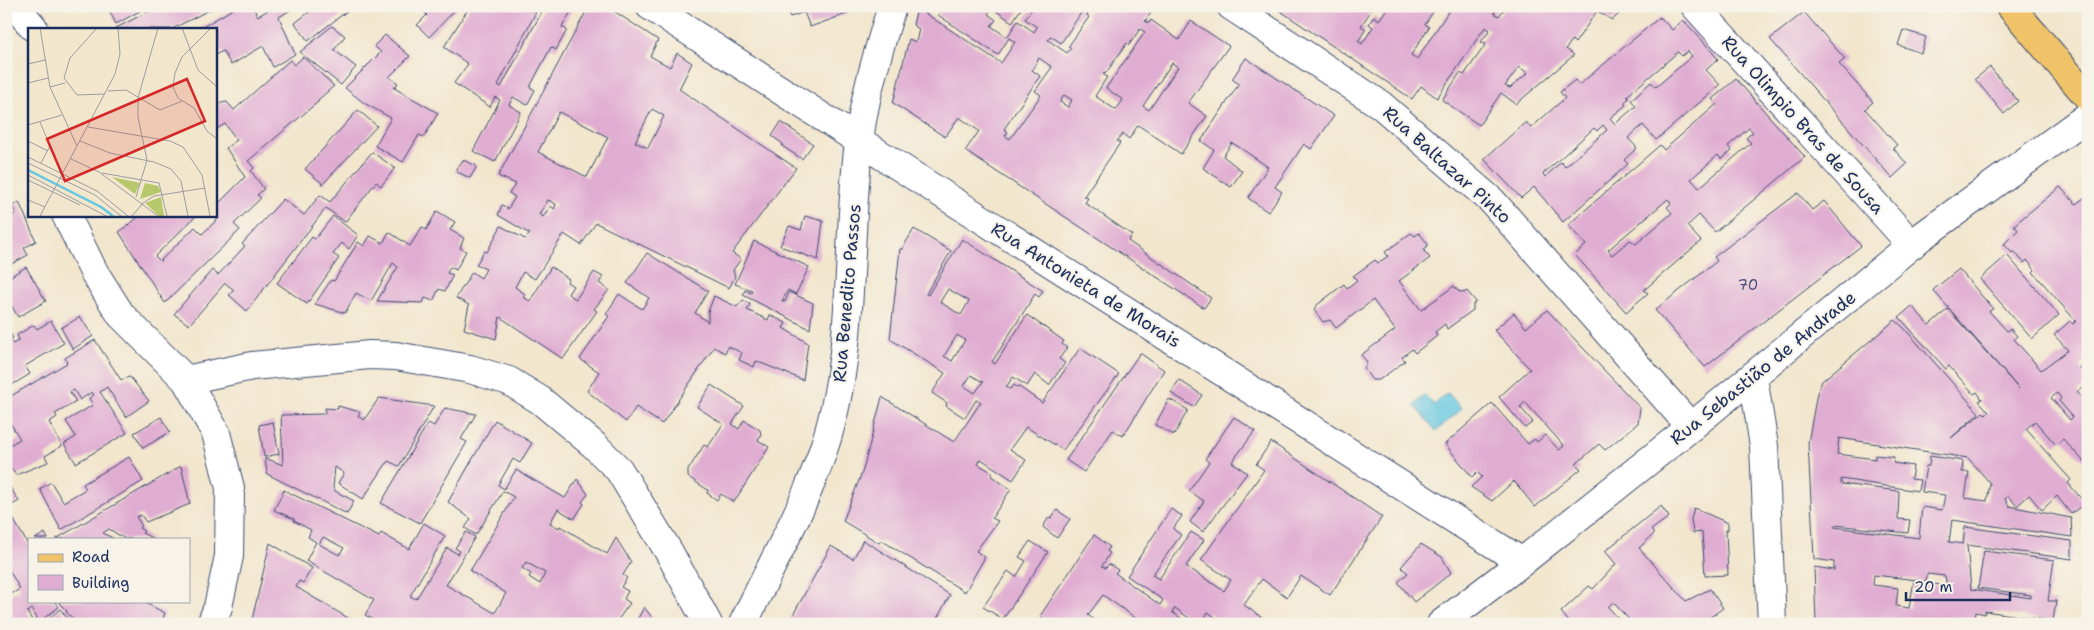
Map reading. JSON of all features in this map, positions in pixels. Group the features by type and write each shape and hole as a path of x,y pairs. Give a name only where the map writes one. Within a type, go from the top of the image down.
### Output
{"main road":[{"path":"2010,6 2088,96"}],"street":[{"path":"15,6 33,21"},
{"name":"Rua Antonieta de Morais","path":"650,6 1522,562"},
{"name":"Rua Benedito Passos","path":"743,624 821,461 833,419 845,356 859,141 877,58 892,6"},
{"name":"Rua Baltazar Pinto","path":"1231,6 1381,105 1492,201 1691,427"},
{"name":"Rua Olimpio Bras de Sousa","path":"1694,6 1912,245"},
{"name":"Rua Sebastião de Andrade","path":"1441,624 1753,378 1912,245 2088,116"},
{"path":"66,216 94,272 122,315 186,380 216,433 230,488 229,556 218,607 211,624"},
{"path":"186,380 252,366 370,355 396,356 470,369 509,381 540,400 594,445 619,470 669,552 708,624"},
{"path":"1753,378 1764,446 1772,624"}],"water":[{"path":"1448,393 1462,409 1436,431 1414,405 1425,395 1434,405"}],"building":[{"path":"107,6 149,6 116,24"},
{"path":"159,6 217,6 174,28 116,28"},
{"path":"238,6 252,6 258,16 275,6 297,6 279,17 295,54 273,67 263,46 231,65 223,51 216,54 216,28 201,28"},
{"path":"317,6 351,8 308,41 295,23"},
{"path":"418,6 459,6 429,37 417,25 427,15"},
{"path":"470,6 536,6 533,11 536,12 498,85 501,87 545,6 565,6 572,10 562,27 567,30 556,50 551,47 530,87 535,90 527,105 513,97 509,105 521,112 495,162 473,151 500,100 495,97 490,107 454,83 468,64 444,47"},
{"path":"589,6 606,6 658,40 650,56 670,67 677,53 692,63 679,89 796,168 732,253 741,259 733,270 735,277 729,288 596,223 581,245 564,234 535,279 523,272 515,287 525,294 523,297 530,301 551,267 569,279 567,282 573,286 568,294 576,299 594,272 603,277 599,283 609,290 594,309 597,311 563,359 500,317 496,339 464,329 469,305 456,298 472,272 481,278 486,269 476,265 484,251 487,252 501,226 525,239 530,234 498,215 502,205 508,209 515,197 509,193 516,184 498,176","holes":["652,109 664,116 648,148 635,142","559,112 608,137 587,177 538,152","548,200 556,204 554,209 551,206 543,217 539,214"]},
{"path":"785,6 846,6 849,13 810,27 804,12 790,17"},
{"path":"944,6 987,6 992,9 988,14 996,20 991,26 1007,37 1018,21 1034,32 1037,27 1025,19 1034,6 1156,6 1145,21 1149,23 1151,20 1179,40 1191,21 1229,46 1188,103 1207,116 1181,154 1138,125 1129,139 1123,134 1117,141 1120,143 1084,196 1088,198 1085,203 1132,235 1128,241 1211,298 1204,308 965,151 979,131 959,117 945,137 893,103 909,39 916,42 919,29 913,25 917,8 1001,63 1015,42 1009,38 998,55 938,15","holes":["1085,7 1090,10 1087,15 1089,17 1068,47 1071,48 1067,53 1048,40 1051,36 1061,43","1140,29 1145,32 1106,88 1123,100 1116,110 1095,96 1107,77 1103,74 1106,73 1127,43 1129,45","1039,58 1052,67 1035,91 1041,95 1010,139 1005,136 1008,132 1004,129 1040,76 1032,70","1172,63 1178,67 1149,110 1143,106","1064,95 1072,100 1068,107 1060,102"]},
{"path":"993,6 1023,6 1012,22 992,8"},
{"path":"1273,6 1374,6 1361,26 1366,29 1358,41 1362,44 1373,27 1369,24 1374,16 1379,20 1389,6 1437,6 1425,24 1429,27 1411,55 1417,59 1452,6 1499,6 1494,13 1499,16 1506,6 1628,6 1612,20 1597,11 1575,43 1572,40 1566,49 1574,55 1516,104 1501,93 1479,125 1442,100 1460,73 1464,75 1486,44 1481,42 1490,30 1485,27 1437,98 1421,86 1412,99","holes":["1519,67 1528,73 1510,88 1505,86"]},
{"path":"1804,12 1845,59 1839,64 1873,102 1865,109 1897,145 1893,148 1907,164 1892,178 1770,39"},
{"path":"1660,17 1672,30 1683,20 1718,59 1706,70 1720,85 1656,140 1643,125 1628,138 1637,148 1624,160 1628,164 1563,222 1534,187 1521,198 1484,159 1526,122 1531,128 1565,98 1560,92 1575,80 1579,85","holes":["1688,51 1692,56 1656,87 1651,82 1631,100 1636,106 1615,124 1610,118 1626,105 1624,103 1629,98 1627,96 1678,52 1682,56","1603,125 1607,130 1565,167 1561,162 1545,177 1543,174 1594,128 1597,131"]},
{"path":"332,26 345,36 334,50 356,67 341,85 300,52"},
{"path":"1903,30 1926,37 1921,53 1898,45"},
{"path":"385,35 410,56 389,77 398,83 394,88 438,113 424,137 419,135 403,162 375,146 391,118 364,103 345,88 381,52 374,46"},
{"path":"303,57 334,86 248,161 254,168 251,171 264,189 257,195 261,198 234,224 240,230 165,303 119,232 140,216 196,216 155,256 160,261 195,227 202,234 218,219 215,216 216,206 245,177 226,148 237,140 225,124 216,129 216,104 227,102 234,110 290,60 294,65"},
{"path":"1246,58 1334,116 1311,149 1304,144 1275,187 1282,192 1268,212 1248,198 1268,167 1239,147 1232,143 1223,156 1242,171 1231,187 1203,168 1214,150 1201,141 1239,84 1232,79"},
{"path":"1990,67 2018,101 2004,114 1975,79"},
{"path":"1736,79 1805,157 1715,232 1699,215 1687,226 1701,241 1644,290 1648,293 1626,312 1575,255 1586,245 1568,225 1660,145 1664,150 1717,104 1712,99","holes":["1749,128 1753,132 1746,138 1751,143 1699,188 1691,179 1718,155 1721,159 1732,151 1728,146","1668,199 1671,203 1667,207 1672,213 1636,244 1630,240 1612,255 1608,250"]},
{"path":"358,110 377,126 323,184 305,169"},
{"path":"781,122 813,144 802,159 782,146 783,144 772,136"},
{"path":"372,152 395,168 381,186 376,182 345,222 326,208 247,311 229,295 234,290 225,283 189,325 174,314 212,270 218,275 245,246 242,244 283,199 304,215 320,195 330,202"},
{"path":"463,160 477,166 470,178 455,171"},
{"path":"2060,187 2076,204 2088,195 2088,359 2079,367 2088,377 2088,383 2077,392 2088,405 2088,417 2087,415 2084,418 2088,423 2088,466 2063,439 2056,445 2035,421 2026,429 2071,480 2068,483 2085,503 2071,514 2057,496 2042,510 2029,495 2017,506 2008,496 2005,499 2009,506 2071,518 2072,537 1952,520 1949,542 1963,544 1965,527 2072,541 2072,559 1967,545 1971,589 2031,598 2031,595 1978,588 1984,551 2054,560 2048,601 2056,601 2053,621 1985,611 1985,614 1976,612 1974,624 1816,624 1814,567 1834,570 1834,562 1814,559 1808,443 1817,393 1822,381 1895,320 1979,413 1951,438 1983,412 1986,415 1989,412 1979,401 1982,399 1977,392 1974,394 1949,366 1946,369 1899,317 1912,306 1929,325 1948,309 2019,389 1933,290 1959,269 1993,309 1989,311 2007,331 2011,329 2017,336 2014,339 2041,370 2068,350 2054,335 2070,321 2073,324 2076,321 2033,272 2035,270 2027,260 2024,263 2014,251 2012,253 2004,244 2018,230 2014,225","holes":["2057,393 2061,398 2059,401 2073,417 2070,420 2051,398","1839,438 1968,458 1990,483 1987,501 1965,498 1969,472 1962,472 1963,461 1930,456 1929,466 1926,466 1922,492 1945,495 1942,510 1922,507 1919,538 1834,527 1835,525 1908,533 1910,520 1898,519 1899,491 1841,484 1841,479 1918,491 1920,480 1911,479 1913,466 1893,463 1894,457 1875,455 1875,459 1837,454","1927,574 1945,576 1947,586 1914,581 1909,608 1896,606 1898,588 1873,585 1874,575 1926,581"]},
{"path":"1798,193 1812,210 1824,201 1861,246 1705,367 1655,310 1717,261 1714,257"},
{"path":"19,202 36,241 24,248 28,255 6,267 6,219 16,213 12,207"},
{"path":"437,211 455,222 450,230 464,238 460,248 466,251 456,270 450,267 447,273 453,275 445,291 439,289 433,301 425,298 423,303 377,301 398,267 393,263 371,301 356,293 345,313 315,304 331,280 334,281 358,242 364,246 370,236 383,243 389,232 410,246 422,227 426,230"},
{"path":"333,216 358,235 349,249 342,243 333,254 339,258 307,304 277,283 312,237 315,239"},
{"path":"805,216 823,221 818,260 780,246 789,226 801,230"},
{"path":"914,229 951,251 926,294 928,295 962,239 1043,291 1039,297 1035,294 992,362 995,364 1027,315 1064,341 1062,344 1067,348 1059,359 1065,363 1049,385 1035,374 1027,386 1013,377 1006,387 1010,389 1014,385 1018,386 1042,403 1080,348 1119,374 1063,450 1026,427 1010,449 1026,460 1013,480 981,459 978,464 993,473 991,476 1011,489 992,518 998,521 976,551 985,557 965,592 881,540 879,543 843,521 863,470 882,397 954,442 981,402 976,400 965,418 946,406 947,403 932,393 945,373 890,339 900,249 902,249","holes":["948,289 969,301 961,315 940,302","957,335 965,340 952,361 944,356","971,375 983,382 975,393 964,386"]},
{"path":"1411,233 1415,236 1419,233 1428,244 1424,251 1430,258 1399,281 1421,310 1454,286 1458,291 1464,293 1467,291 1476,302 1473,304 1473,310 1447,329 1445,324 1435,332 1437,336 1415,353 1412,349 1402,357 1405,361 1379,380 1372,380 1364,369 1367,362 1361,355 1395,330 1373,300 1336,328 1330,320 1323,322 1314,310 1317,305 1344,284 1347,288 1357,280 1353,276 1375,260 1378,263 1388,256 1385,252"},
{"path":"754,241 809,267 796,294 788,290 782,301 785,302 789,292 813,303 810,329 743,295 745,290 751,293 752,290 735,284"},
{"path":"647,253 708,291 695,313 708,322 708,312 714,296 737,307 743,300 750,304 747,310 768,320 770,315 786,323 783,328 808,343 803,380 756,361 754,367 739,360 742,353 728,346 725,353 714,347 662,424 636,407 626,422 587,391 599,372 580,359 609,316 606,314 619,294 642,309 649,298 627,283"},
{"path":"2007,255 2059,315 2032,339 1980,279"},
{"path":"26,267 46,301 18,317 11,305 6,308 6,279"},
{"path":"1547,310 1640,408 1638,423 1605,450 1599,444 1576,464 1581,469 1535,507 1514,481 1492,501 1471,487 1482,477 1477,472 1472,477 1445,444 1492,403 1528,444 1535,439 1537,442 1545,435 1559,450 1564,446 1525,402 1520,407 1533,422 1525,428 1499,397 1530,369 1494,330 1514,313 1526,328"},
{"path":"80,317 93,336 73,349 61,328"},
{"path":"51,321 64,343 25,366 30,374 12,385 9,379 6,380 6,326 13,338 10,340 13,344 19,340 17,335 34,325 37,329"},
{"path":"95,340 121,380 131,378 149,401 126,417 107,387 100,392 127,433 76,463 64,444 76,437 66,421 93,405 89,398 94,395 92,392 80,400 74,390 70,392 76,402 55,414 57,417 49,422 62,446 45,456 48,462 16,475 6,461 6,447 20,439 6,416 6,399 67,363 65,358"},
{"path":"1140,353 1164,370 1123,436 1113,430 1084,472 1066,460"},
{"path":"1179,380 1202,395 1194,407 1171,393"},
{"path":"711,385 744,406 732,424 739,429 744,420 760,430 761,435 758,440 769,447 734,502 721,494 717,500 707,493 708,490 688,477 688,470 704,445 708,447 723,424 697,407"},
{"path":"379,398 434,406 399,466 388,461 363,499 338,483 344,473 335,467 333,487 335,491 354,501 347,514 267,474 265,458 283,465 281,415 325,414 325,408 338,409 338,406 360,412 358,416 364,420"},
{"path":"1169,399 1188,410 1174,435 1155,425"},
{"path":"445,408 476,414 461,439 467,442 420,523 381,503 428,423 434,426"},
{"path":"161,417 170,432 143,448 134,433"},
{"path":"1234,417 1255,431 1232,462 1247,473 1203,532 1190,522 1204,501 1189,491 1209,462 1205,459"},
{"path":"495,420 532,443 520,463 513,459 498,485 504,489 516,470 565,498 577,479 588,494 582,502 584,504 574,519 558,509 550,523 559,528 560,526 607,554 616,538 631,562 623,575 627,578 621,587 628,591 624,599 630,603 615,624 458,624 449,618 445,624 380,624 365,615 374,600 306,561 316,542 308,537 311,530 294,521 294,519 274,510 284,490 379,537 381,533 409,549 424,523 445,536 410,596 416,599 447,548 458,554 460,551 455,548 466,532 475,537 446,585 495,613 506,593 470,571 514,497 503,491 476,535 465,528 471,519 448,502","holes":["323,537 344,548 339,555 319,544","526,562 545,573 540,584 529,577 531,574 522,568"]},
{"path":"273,422 279,454 264,457 259,425"},
{"path":"1271,442 1382,517 1330,595 1301,576 1287,597 1262,579 1244,605 1271,624 1225,624 1208,612 1201,624 1197,624 1175,608 1172,612 1189,624 1144,624 1103,595 1088,615 1100,624 1051,624 1040,616 1094,535 1110,547 1107,551 1110,553 1102,566 1106,568 1109,564 1118,570 1115,573 1160,605 1163,600 1127,576 1171,509 1182,516 1173,529 1181,535 1152,575 1159,579 1191,532 1204,540 1186,566 1224,591 1231,580 1201,560 1264,470 1256,464"},
{"path":"129,457 143,481 61,530 40,489 51,482 63,502 86,489 83,484"},
{"path":"181,466 190,504 146,522 141,515 136,517 142,526 139,528 144,531 142,533 152,538 123,538 109,529 103,533 112,538 58,538"},
{"path":"6,481 19,501 7,508 28,542 28,602 55,602 59,607 39,622 32,609 27,612 32,620 26,624 6,624 6,597 20,589 6,565"},
{"path":"1661,506 1669,517 1651,530 1654,534 1639,548 1686,601 1710,589 1723,608 1701,624 1633,624 1613,602 1608,607 1624,624 1571,624 1561,612 1589,586 1593,589 1616,564 1605,551"},
{"path":"1694,508 1728,523 1728,530 1726,530 1728,575 1705,576 1702,532 1693,533 1691,519"},
{"path":"1057,510 1070,519 1057,538 1043,527 1049,517 1051,518"},
{"path":"45,533 48,538 37,538"},
{"path":"863,540 950,595 934,624 788,624 831,546 853,559"},
{"path":"1030,541 1048,552 1003,619 983,607 1008,571 1016,577 1026,561 1019,557"},
{"path":"270,543 312,568 303,583 299,581 296,587 358,624 251,624"},
{"path":"1421,544 1442,557 1451,573 1414,602 1398,582 1408,573 1401,567"},
{"path":"148,602 147,604 165,613 161,624 79,624 59,603"},
{"path":"644,607 657,624 635,624"},
{"path":"60,609 72,624 43,624"}]}
